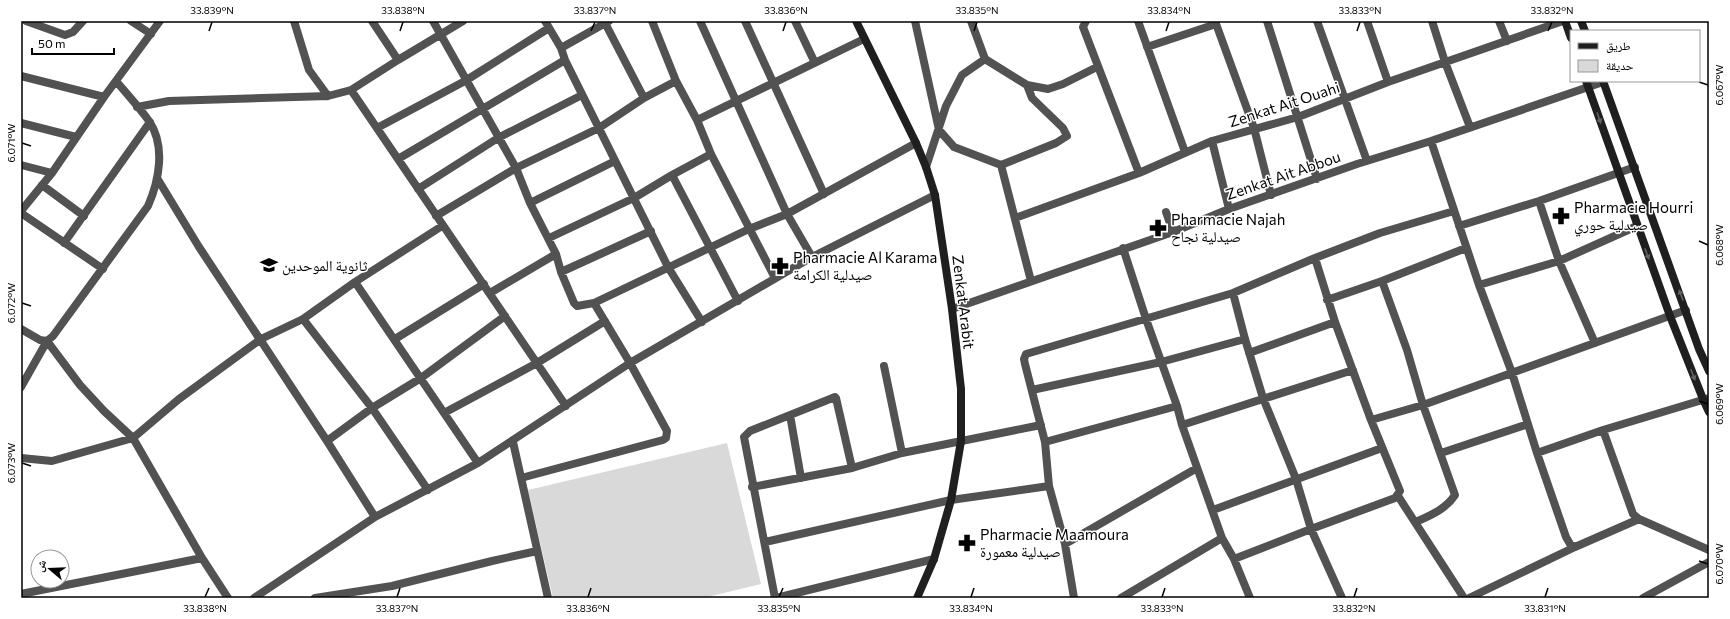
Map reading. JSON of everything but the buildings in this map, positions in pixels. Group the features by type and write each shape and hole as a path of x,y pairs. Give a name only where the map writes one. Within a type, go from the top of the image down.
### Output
{"main road":[{"name":"Zenkat Arabit","path":"856,21 916,143 935,195 952,309 961,390 961,441 951,500 934,558 917,598"},
{"path":"1564,21 1570,36"},
{"path":"1603,82 1699,349 1709,371"},
{"path":"1587,84 1670,316 1706,399 1709,412"}],"street":[{"path":"28,21 65,35 72,32 83,21"},
{"path":"131,21 150,34"},
{"path":"102,269 64,243 22,210 52,173 76,136 160,21"},
{"path":"294,21 309,70 328,96"},
{"path":"372,21 398,60"},
{"path":"433,21 465,81 516,168 530,203 549,238 556,254 561,272 575,305 577,306 594,303 749,229 787,214 916,143"},
{"path":"137,107 169,101 328,96 351,90 464,21"},
{"path":"652,21 676,81 697,120 711,154 774,278"},
{"path":"700,21 737,100 787,214 812,257"},
{"path":"745,21 824,194"},
{"path":"795,21 815,62"},
{"path":"915,21 939,130 954,147 1001,165 1056,143 1067,136 1063,128 1032,98 1027,85"},
{"path":"971,21 985,59 1027,85 1048,89 1063,84 1097,67"},
{"path":"1086,21 1083,27 1097,67 1139,173"},
{"path":"1138,21 1185,152"},
{"path":"1267,21 1317,179"},
{"path":"1317,21 1367,161"},
{"path":"1367,21 1388,82"},
{"path":"1432,21 1470,127"},
{"path":"1499,21 1507,40"},
{"name":"Zenkat Ait Ouahi","path":"1014,218 1139,173 1212,141 1254,128 1298,117 1388,82 1564,21"},
{"path":"561,48 606,22 644,98"},
{"path":"1148,47 1215,22 1254,128 1271,194"},
{"path":"377,128 465,81 547,24 561,48 565,60 582,95 668,267 702,322"},
{"path":"697,120 864,39"},
{"path":"926,167 946,106 962,76 985,59"},
{"path":"398,160 565,60"},
{"path":"21,76 104,97"},
{"path":"21,386 47,341 53,336 148,206 154,192 159,164 157,139 150,122 116,81"},
{"path":"436,216 516,168 599,128 644,98 676,81"},
{"name":"Zenkat Ait Abbou","path":"952,309 1123,248 1173,232 1271,194 1431,141 1587,84 1598,82"},
{"path":"351,90 442,226 484,284 566,406"},
{"path":"418,189 498,138 582,95"},
{"path":"64,243 150,122"},
{"path":"21,123 76,136"},
{"path":"1212,141 1230,209"},
{"path":"1431,141 1466,248 1512,373 1537,453 1566,537 1570,544 1575,547"},
{"path":"549,238 634,198 711,154"},
{"path":"530,203 615,161"},
{"path":"21,164 52,173"},
{"path":"1001,165 1031,281"},
{"path":"1459,226 1539,201 1635,167"},
{"path":"672,175 738,302"},
{"path":"157,178 199,247 261,339 374,517"},
{"path":"42,185 84,216"},
{"path":"254,598 374,517 428,490 513,442 630,363 738,302 774,278 812,257 935,195"},
{"path":"1539,201 1559,261 1595,343"},
{"path":"1074,598 1065,544 1049,486 1045,442 1024,359 1026,354 1233,293 1315,258 1380,233 1454,211"},
{"path":"1166,212 1173,232"},
{"path":"21,458 52,460 133,438 179,399 261,339 303,319 355,282 442,226"},
{"path":"1479,285 1559,261 1637,226"},
{"path":"561,272 651,232"},
{"path":"1123,248 1177,406 1182,425 1222,538 1234,559 1250,598"},
{"path":"1327,300 1382,281 1466,248"},
{"path":"490,293 556,254"},
{"path":"1234,559 1395,498 1398,496 1400,491 1371,420 1335,322 1315,258"},
{"path":"1382,281 1407,350 1423,405 1455,495 1442,509 1416,522"},
{"path":"355,282 478,463"},
{"path":"395,340 484,284"},
{"path":"1233,293 1263,398 1296,479 1310,529 1342,598"},
{"path":"521,478 666,438 667,431 630,363 594,303"},
{"path":"1371,420 1423,405 1686,310"},
{"path":"327,441 372,408 420,378 505,316"},
{"path":"303,319 372,408 428,490"},
{"path":"444,413 537,363 605,321"},
{"path":"1249,353 1335,322"},
{"path":"21,329 40,340 47,341 80,385 104,411 133,438 202,558 228,598"},
{"path":"1032,390 1161,362 1245,339"},
{"path":"884,366 902,453"},
{"path":"1182,425 1353,370"},
{"path":"852,468 836,398 831,398 750,431 744,437 752,487 776,598 934,558"},
{"path":"1537,453 1603,430 1706,399"},
{"path":"1045,442 1177,406"},
{"path":"790,415 801,478"},
{"path":"1441,453 1528,424"},
{"path":"752,487 852,468 902,453 1041,425"},
{"path":"1603,430 1633,514 1638,519 1709,550"},
{"path":"513,442 548,598"},
{"path":"1212,510 1382,448"},
{"path":"1065,544 1197,468"},
{"path":"765,542 951,500 1049,486"},
{"path":"1398,496 1464,598"},
{"path":"1469,598 1575,547 1638,519"},
{"path":"1121,598 1222,538"},
{"path":"315,598 392,586 538,551"},
{"path":"21,594 202,558"},
{"path":"1645,598 1709,562"}],"green space":[{"path":"727,443 761,584 703,598 553,598 528,490"}],"place":[{"name":"Pharmacie Hourri صيدلية حوري","path":"1561,216"},
{"name":"Pharmacie Najah صيدلية نجاح","path":"1158,228"},
{"name":"ثانوية الموحدين","path":"269,265"},
{"name":"Pharmacie Al Karama صيدلية الكرامة","path":"780,266"},
{"name":"Pharmacie Maamoura صيدلية معمورة","path":"967,543"}]}
